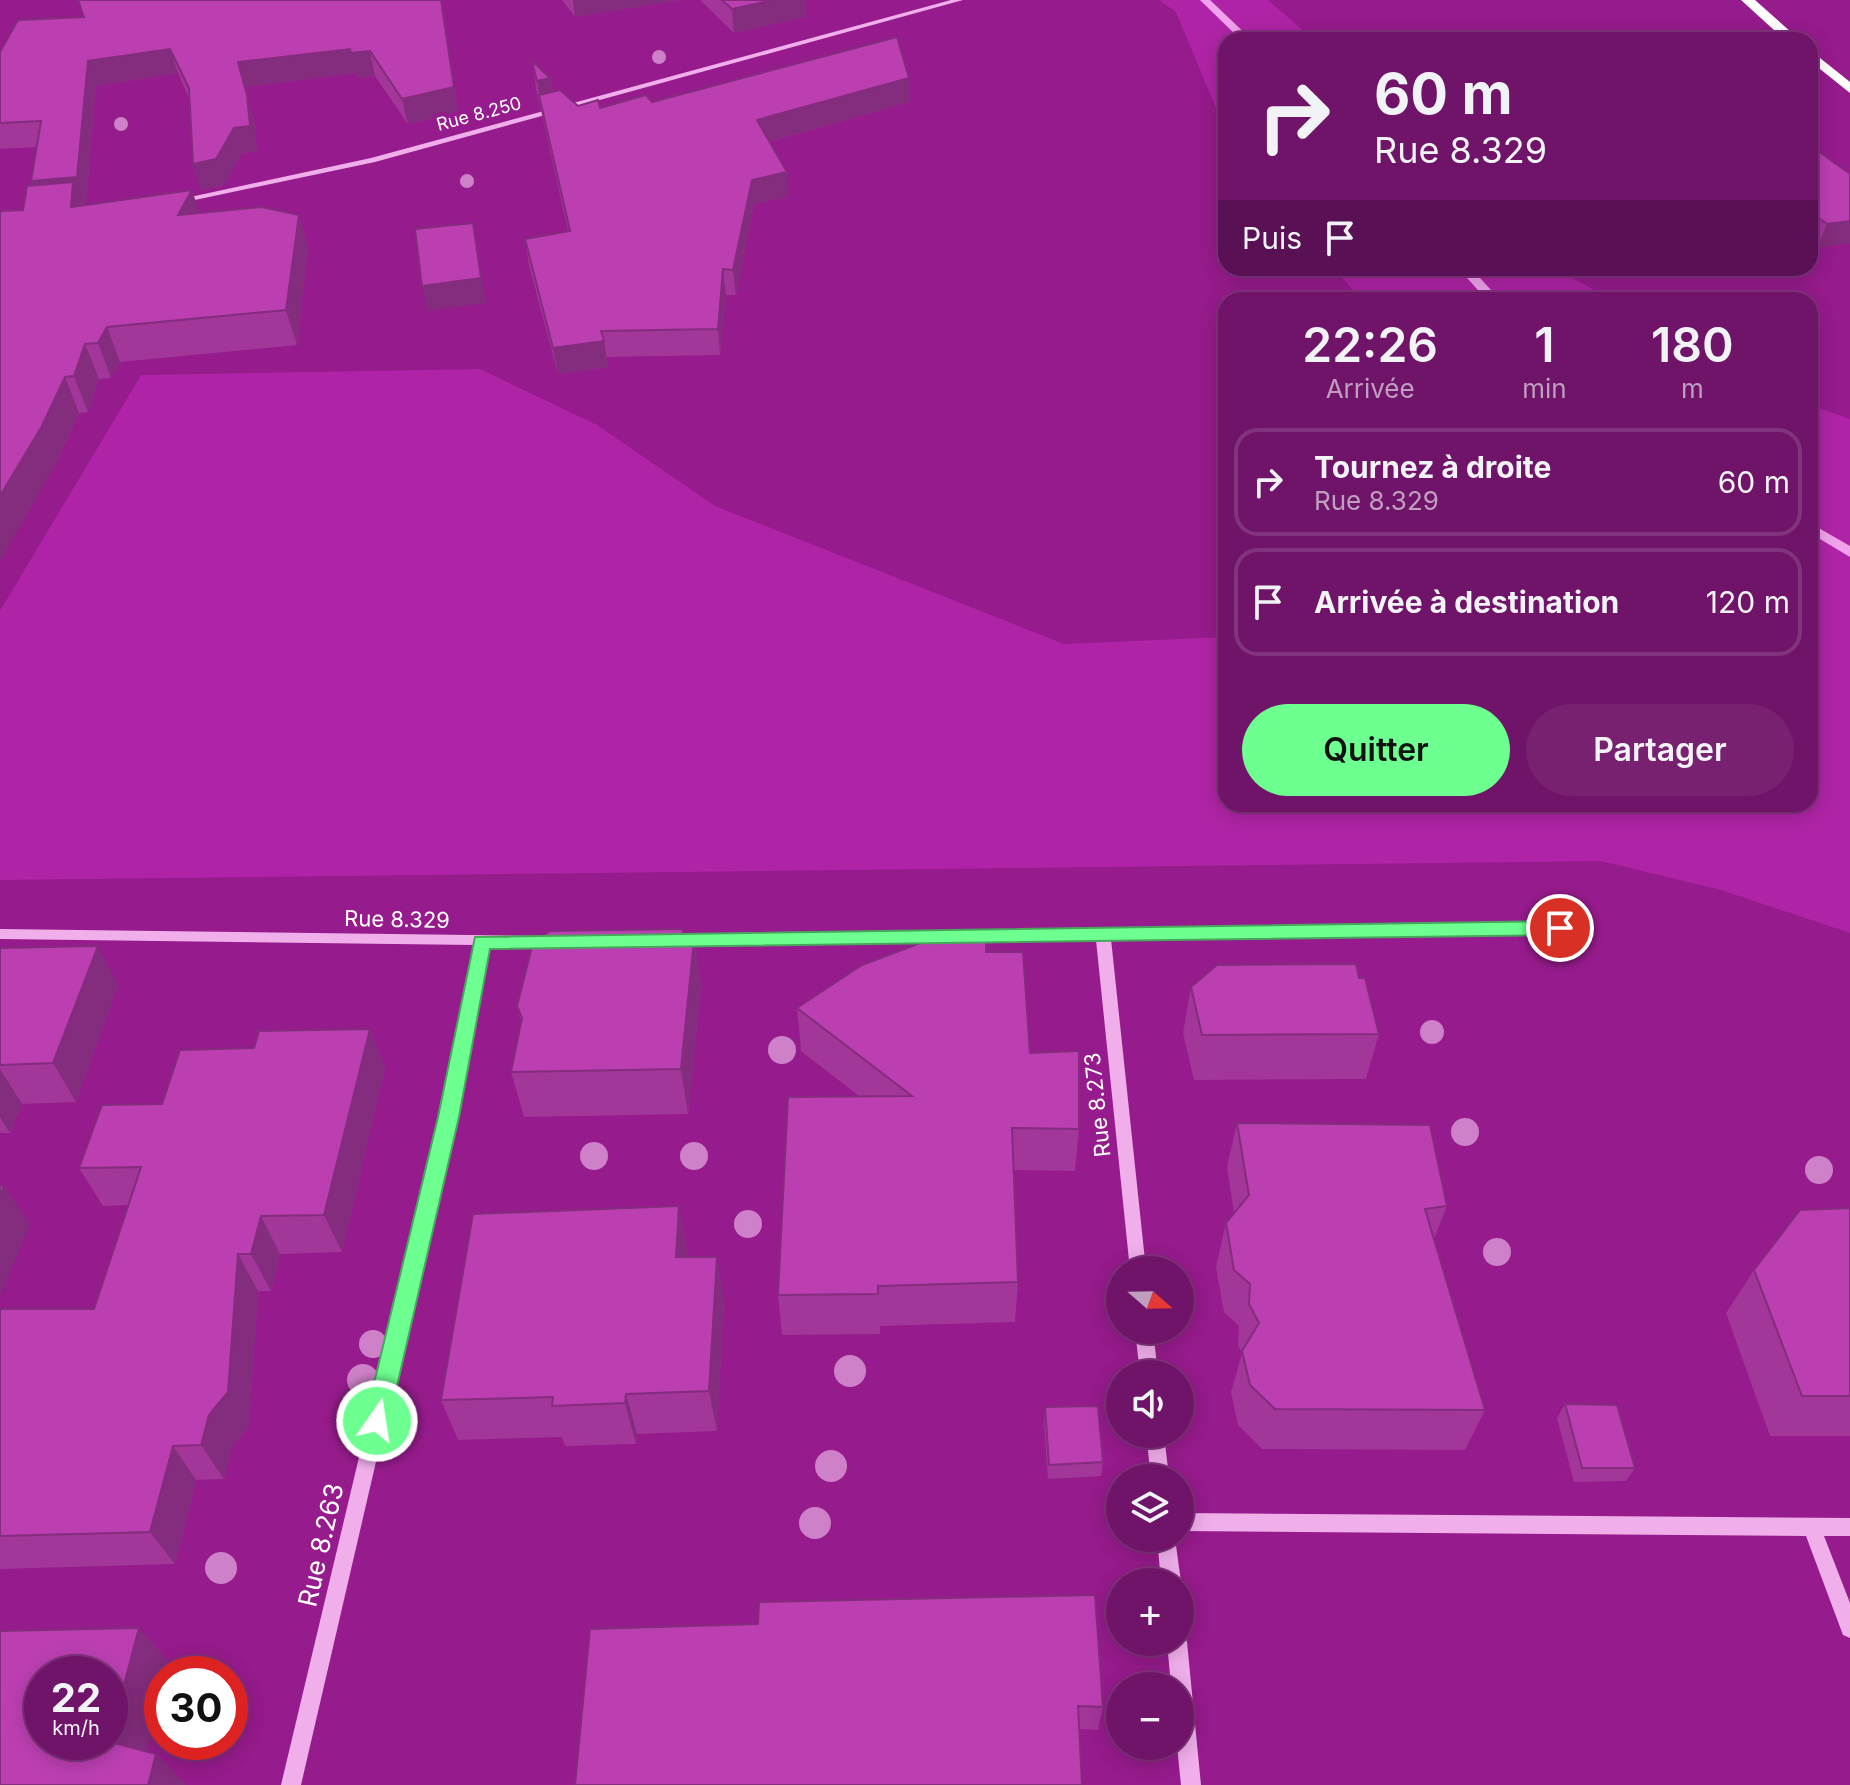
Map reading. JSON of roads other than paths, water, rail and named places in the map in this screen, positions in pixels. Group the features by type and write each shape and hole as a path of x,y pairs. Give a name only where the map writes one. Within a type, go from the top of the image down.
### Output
{"highway":[{"path":"1747,0 1784,32"},
{"path":"1818,61 1850,89"}],"street":[{"name":"Rue 8.250","path":"162,203 372,160 959,0"},
{"path":"657,940 1560,928"},
{"name":"Rue 8.329","path":"0,934 561,941"},
{"name":"Rue 8.273","path":"1103,934 1137,1256"},
{"name":"Rue 8.263","path":"291,1785 448,1117 482,942"},
{"path":"1194,1522 1850,1527"},
{"path":"1812,1528 1850,1628"},
{"path":"1178,1656 1191,1785"}],"waterway":[{"path":"1205,0 1239,32"},
{"path":"1472,276 1486,292"},
{"path":"1818,532 1850,553"}]}
